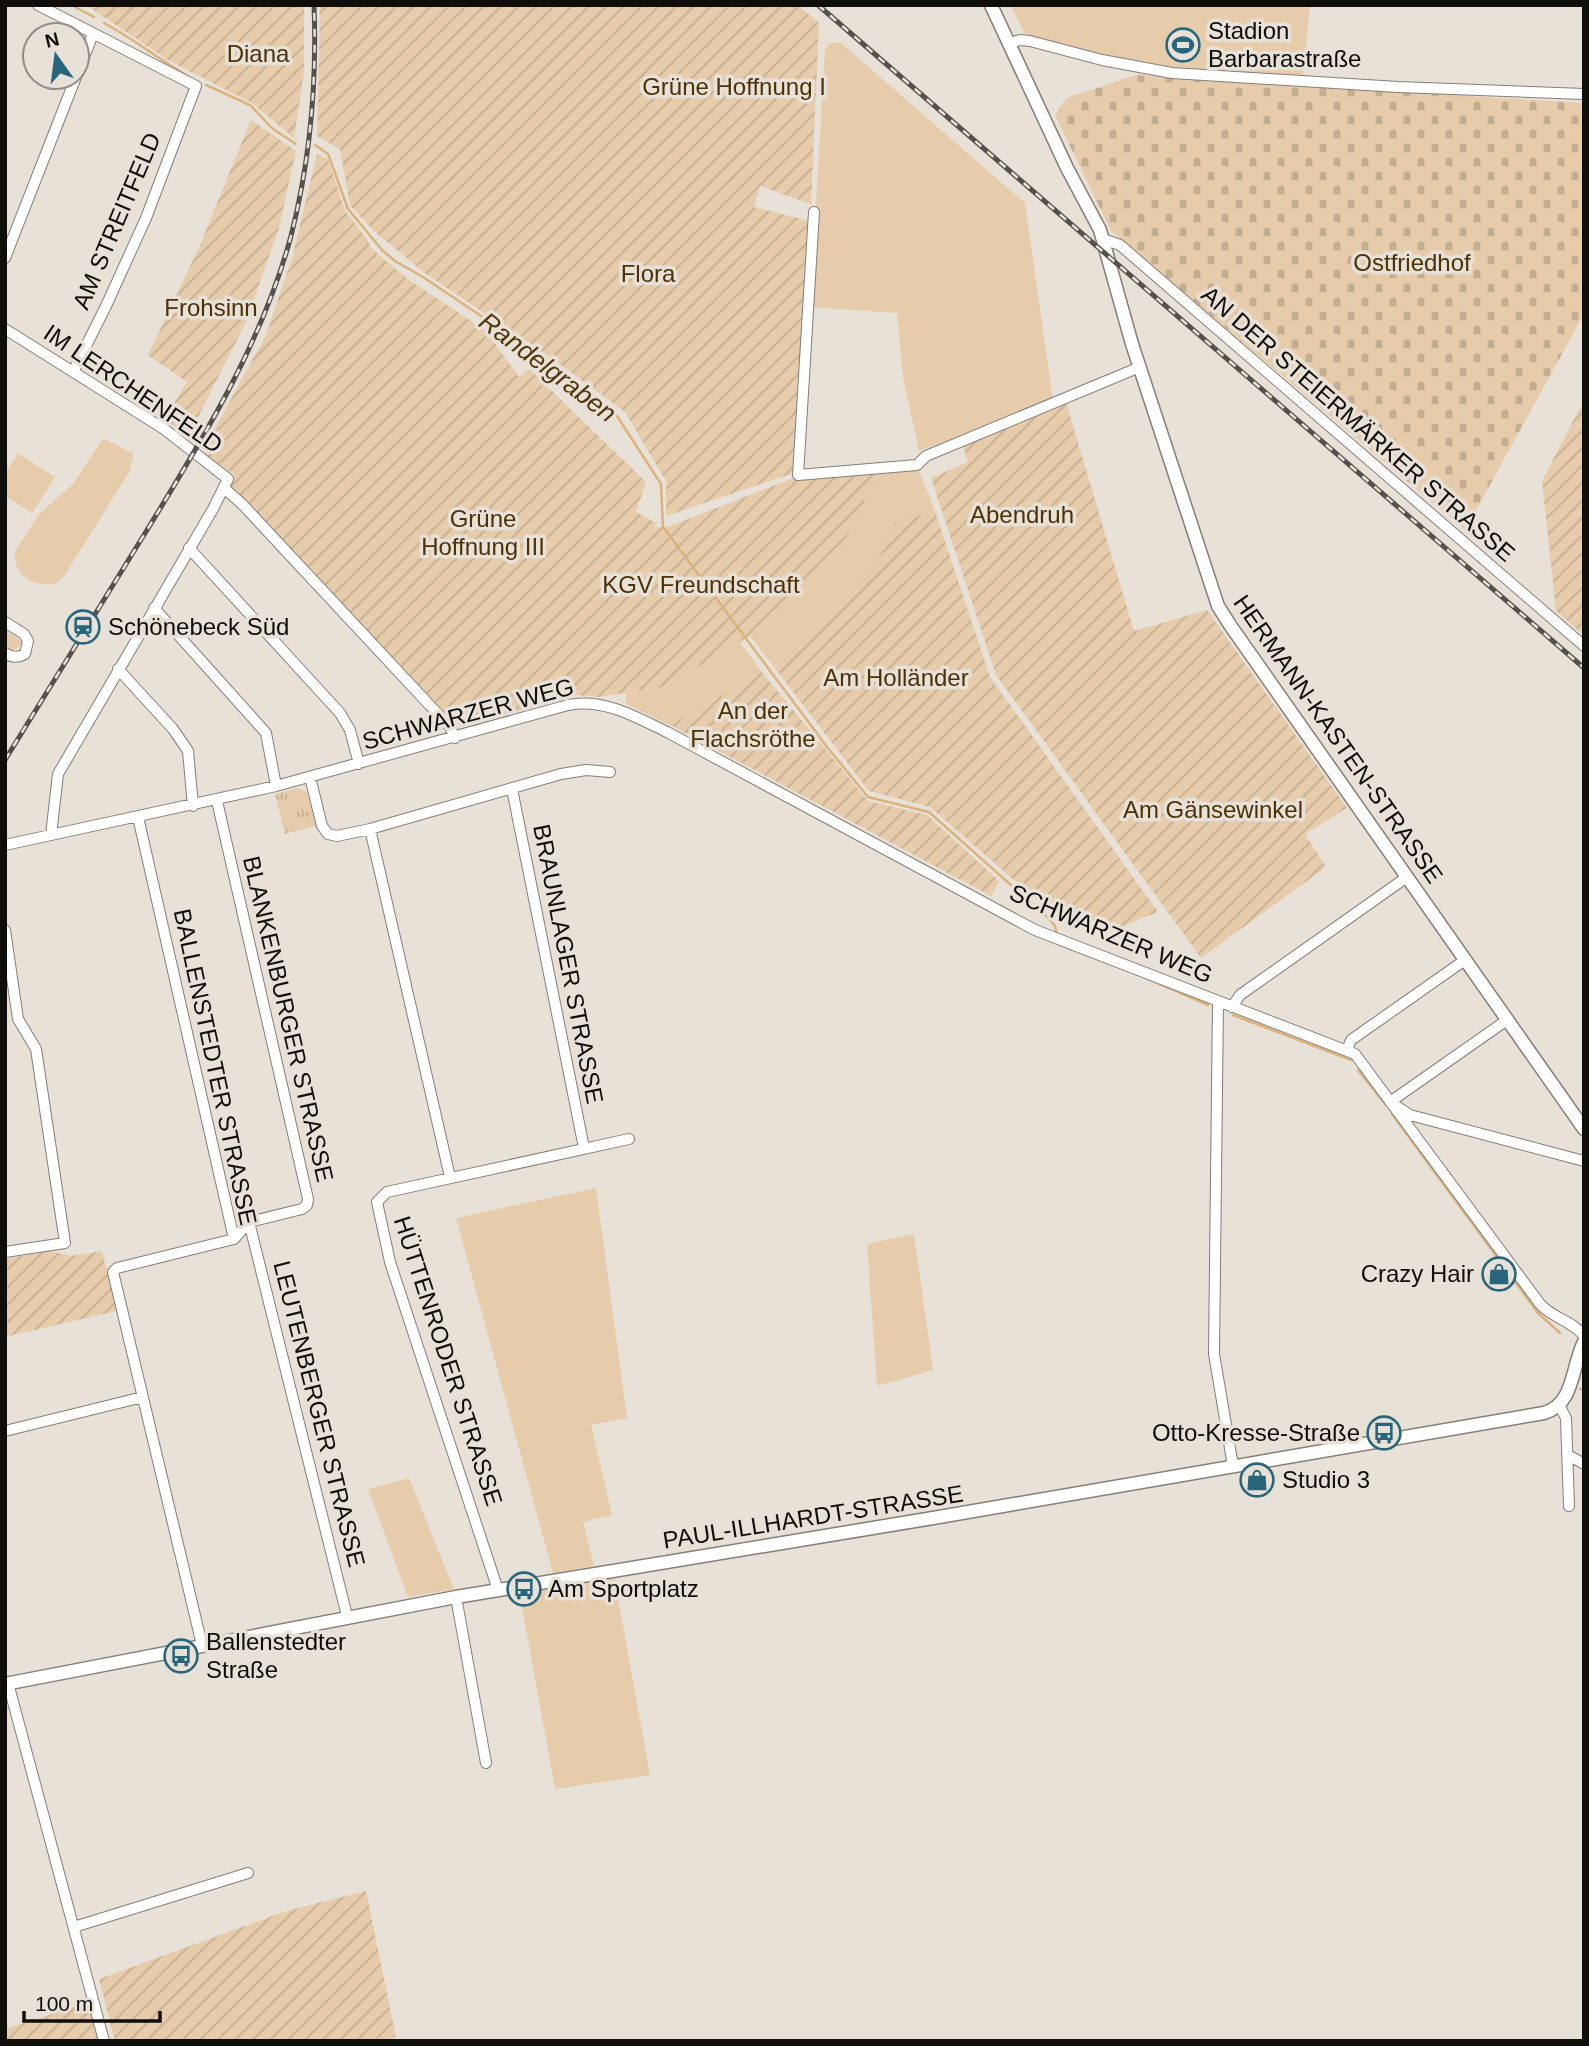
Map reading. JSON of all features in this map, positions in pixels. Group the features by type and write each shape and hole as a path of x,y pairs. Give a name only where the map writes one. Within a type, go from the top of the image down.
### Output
{"street":[{"path":"38,5 93,34 91,39"},
{"name":"HERMANN-KASTEN-STRASSE","path":"991,5 1103,239 1140,367 1218,606 1584,1129"},
{"name":"AM STREITFELD","path":"73,372 146,218 197,86 93,34"},
{"path":"1010,43 1030,41 1102,60 1172,73 1398,87 1584,94"},
{"path":"5,258 71,91"},
{"path":"814,212 798,475 917,465 926,456 1140,367"},
{"name":"AN DER STEIERMÄRKER STRASSE","path":"1103,239 1120,245 1584,646"},
{"name":"IM LERCHENFELD","path":"5,329 177,439 228,479 224,488"},
{"path":"51,835 58,774 224,488 450,727 455,737"},
{"path":"188,548 340,713 350,730 359,764"},
{"path":"154,608 266,733 276,786"},
{"path":"5,622 24,634 28,641 25,653 19,657 5,653"},
{"path":"118,669 173,729 188,751 193,806"},
{"name":"SCHWARZER WEG","path":"5,845 276,786 483,727 583,703 611,707 667,732 1046,934 1218,1002"},
{"path":"310,777 322,826 328,834 348,835 561,774 586,770 610,772"},
{"name":"BRAUNLAGER STRASSE","path":"512,789 584,1148"},
{"name":"BLANKENBURGER STRASSE","path":"217,800 308,1199 307,1205 302,1209 249,1222"},
{"name":"BALLENSTEDTER STRASSE","path":"138,817 233,1239 114,1270 202,1645"},
{"path":"370,829 450,1177 629,1139"},
{"path":"1232,1007 1240,995 1407,877"},
{"path":"5,930 18,1019 36,1049 65,1243 5,1252"},
{"path":"1347,1050 1351,1040 1465,960"},
{"path":"1233,1466 1214,1354 1218,1002 1347,1050 1362,1062 1540,1304 1551,1315 1575,1327 1584,1336"},
{"path":"1390,1102 1507,1020"},
{"path":"1390,1102 1410,1115 1584,1161"},
{"name":"HÜTTENRODER STRASSE","path":"450,1177 387,1192 378,1198 377,1207 390,1262 498,1590"},
{"path":"233,1239 249,1222"},
{"name":"LEUTENBERGER STRASSE","path":"249,1222 347,1616"},
{"path":"1569,1506 1566,1418 1559,1405 1569,1388 1584,1342"},
{"path":"5,1431 143,1397"},
{"name":"PAUL-ILLHARDT-STRASSE","path":"7,1684 347,1616 1544,1413 1559,1405"},
{"path":"1568,1455 1584,1464"},
{"path":"456,1597 486,1763"},
{"path":"7,1684 104,2041"},
{"path":"74,1927 248,1873"}],"green space":[{"name":"Diana","path":"86,5 304,5 304,73 294,138 252,103 168,60"},
{"path":"320,5 798,5 819,23 811,204 760,186 754,207 810,221 794,473 666,516 666,481 625,412 550,357 426,274 375,232 350,205 340,149 317,136"},
{"name":"Stadion Barbarastraße","path":"1310,5 1303,77 1173,69 1094,55 1026,36 1011,6"},
{"path":"830,43 841,43 1025,203 1053,401 919,451 903,378 897,313 810,307 825,49"},
{"name":"Ostfriedhof","path":"1136,75 1584,103 1584,314 1465,530 1111,231 1055,115 1067,98"},
{"name":"Frohsinn","path":"251,120 296,151 279,228 246,322 189,435 164,420 187,382 148,355 200,245"},
{"name":"Grüne Hoffnung III","path":"317,154 328,159 345,211 371,248 409,280 485,330 519,377 529,369 646,482 636,512 656,523 654,527 667,527 794,478 879,471 837,557 798,599 750,636 663,687 599,697 577,695 461,726 450,720 229,485 234,475 205,454 208,441 266,335 292,258"},
{"path":"1584,400 1584,635 1556,611 1542,481"},
{"path":"1066,402 1134,631 1207,610 1347,808 1305,834 1326,867 1201,958 996,675 931,478 968,462 962,444"},
{"path":"103,438 134,454 129,472 65,575 55,584 47,585 26,578 17,566 15,551 39,514 73,484"},
{"path":"18,453 55,477 32,513 5,496 5,473"},
{"path":"918,468 935,511 894,523 881,554 852,595 774,667 750,636 798,599 837,557 879,471"},
{"name":"Am Holländer","path":"935,511 990,677 1158,912 1108,932 1080,917 1068,927 930,807 869,791 774,667 852,595 881,554 894,523"},
{"path":"5,630 21,641 21,645 13,651 5,644"},
{"path":"739,641 762,672 670,725 626,704 626,693 663,687"},
{"name":"An der Flachsröthe","path":"762,672 868,801 927,815 999,881 991,896 670,725"},
{"path":"298,788 307,792 316,826 285,834 275,794"},
{"path":"596,1188 627,1418 591,1425 612,1515 583,1522 594,1566 553,1573 456,1218"},
{"path":"914,1234 933,1370 877,1386 867,1244"},
{"path":"50,1251 71,1256 102,1251 117,1311 5,1337 5,1259"},
{"path":"409,1478 454,1589 408,1597 368,1489"},
{"path":"614,1576 650,1775 555,1789 519,1591"},
{"path":"366,1891 396,2037 384,2041 115,2041 99,1979 286,1911"},
{"path":"89,2002 101,2041 5,2041 5,2029"}],"waterway":[{"name":"Randelgraben","path":"75,7 94,17"},
{"name":"Randelgraben","path":"104,23 189,77"},
{"name":"Randelgraben","path":"206,85 250,105 273,129 296,144"},
{"name":"Randelgraben","path":"315,145 328,154 348,209 382,250 548,361 617,416 661,484 663,527 827,747 868,797 929,812 1049,919 1055,926 1057,935"},
{"name":"Randelgraben","path":"1058,942 1108,963"},
{"name":"Randelgraben","path":"1144,977 1208,1005"},
{"name":"Randelgraben","path":"1233,1015 1351,1060"},
{"name":"Randelgraben","path":"1358,1070 1386,1105"},
{"name":"Randelgraben","path":"1392,1114 1538,1313 1560,1333"},
{"name":"Randelgraben","path":"1580,1389 1584,1390"}],"railway":[{"path":"5,760 210,424 248,352 264,314 291,236 303,179 313,92 314,5"},
{"path":"818,5 1584,668"}],"place":[{"name":"Stadion Barbarastraße","path":"1183,45"},
{"name":"Schönebeck Süd","path":"83,627"},
{"name":"Crazy Hair","path":"1499,1274"},
{"name":"Otto-Kresse-Straße","path":"1384,1433"},
{"name":"Studio 3","path":"1257,1480"},
{"name":"Am Sportplatz","path":"524,1589"},
{"name":"Ballenstedter Straße","path":"181,1656"}],"park label":[{"name":"Grüne Hoffnung I","path":"734,87"},
{"name":"Flora","path":"648,274"},
{"name":"Abendruh","path":"1022,515"},
{"name":"KGV Freundschaft","path":"701,585"},
{"name":"Am Gänsewinkel","path":"1213,810"}]}
